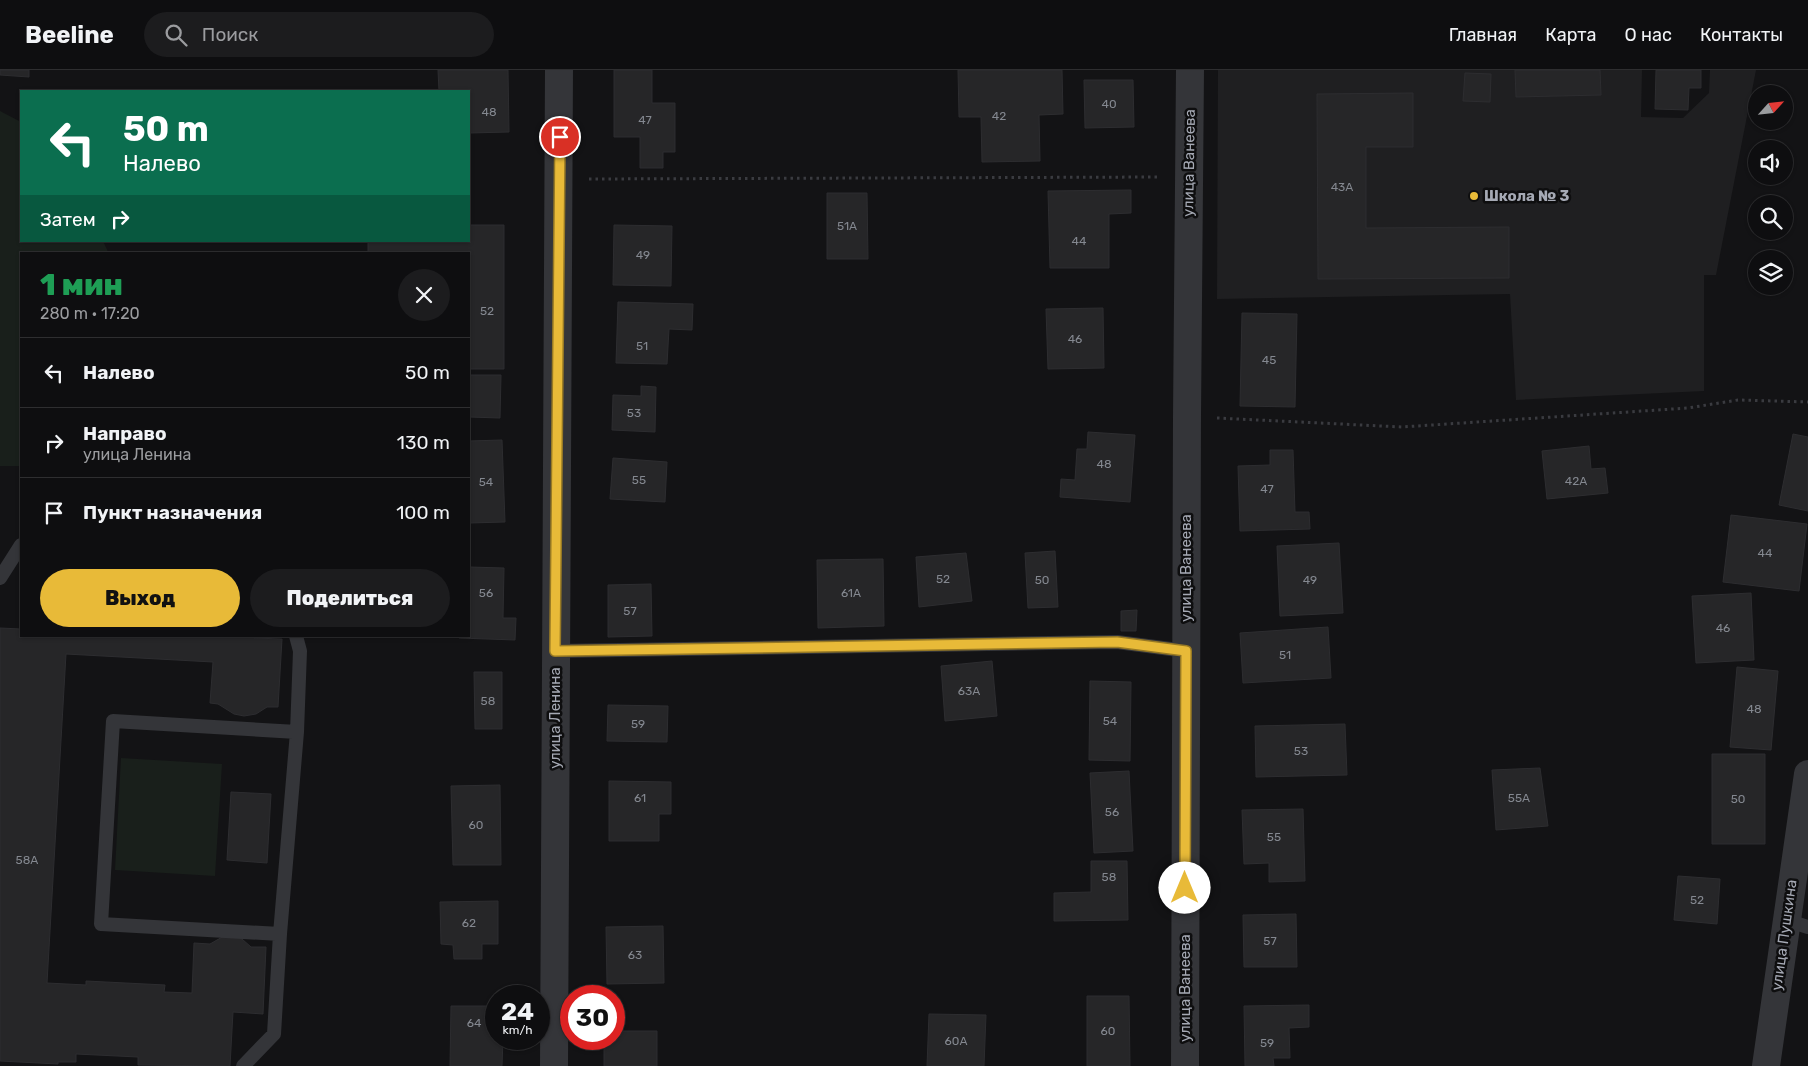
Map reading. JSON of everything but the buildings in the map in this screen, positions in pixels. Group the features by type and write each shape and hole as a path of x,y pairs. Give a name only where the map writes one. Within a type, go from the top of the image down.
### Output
{"street":[{"name":"улица Ленина","path":"554,1066 559,70"},
{"name":"улица Ванеева","path":"1185,1066 1190,70"},
{"name":"улица Пушкина","path":"1766,1066 1797,924 1808,774"}],"lane":[{"path":"0,578 20,547"},
{"path":"243,1066 274,1034 280,934 297,732 300,651 296,637"},
{"path":"555,651 1117,642 1186,651"},
{"path":"280,934 101,924 113,721 297,732"}],"path":[{"path":"559,179 1189,176"},
{"path":"1187,417 1402,427 1688,408 1738,400 1808,402"}],"shaded area":[{"name":"Школа № 3","path":"1218,70 1642,70 1641,117 1683,118 1709,93 1710,70 1756,70 1753,85 1748,85 1748,111 1716,275 1704,275 1704,391 1516,400 1510,294 1217,299"},
{"path":"0,111 20,121 20,242 103,242 108,252 20,252 20,466 0,466"},
{"path":"121,758 222,764 215,876 115,870"}],"place":[{"name":"Школа № 3","path":"1474,196"}],"route":[{"path":"560,137 555,651 1117,642 1186,651 1185,888"}]}
